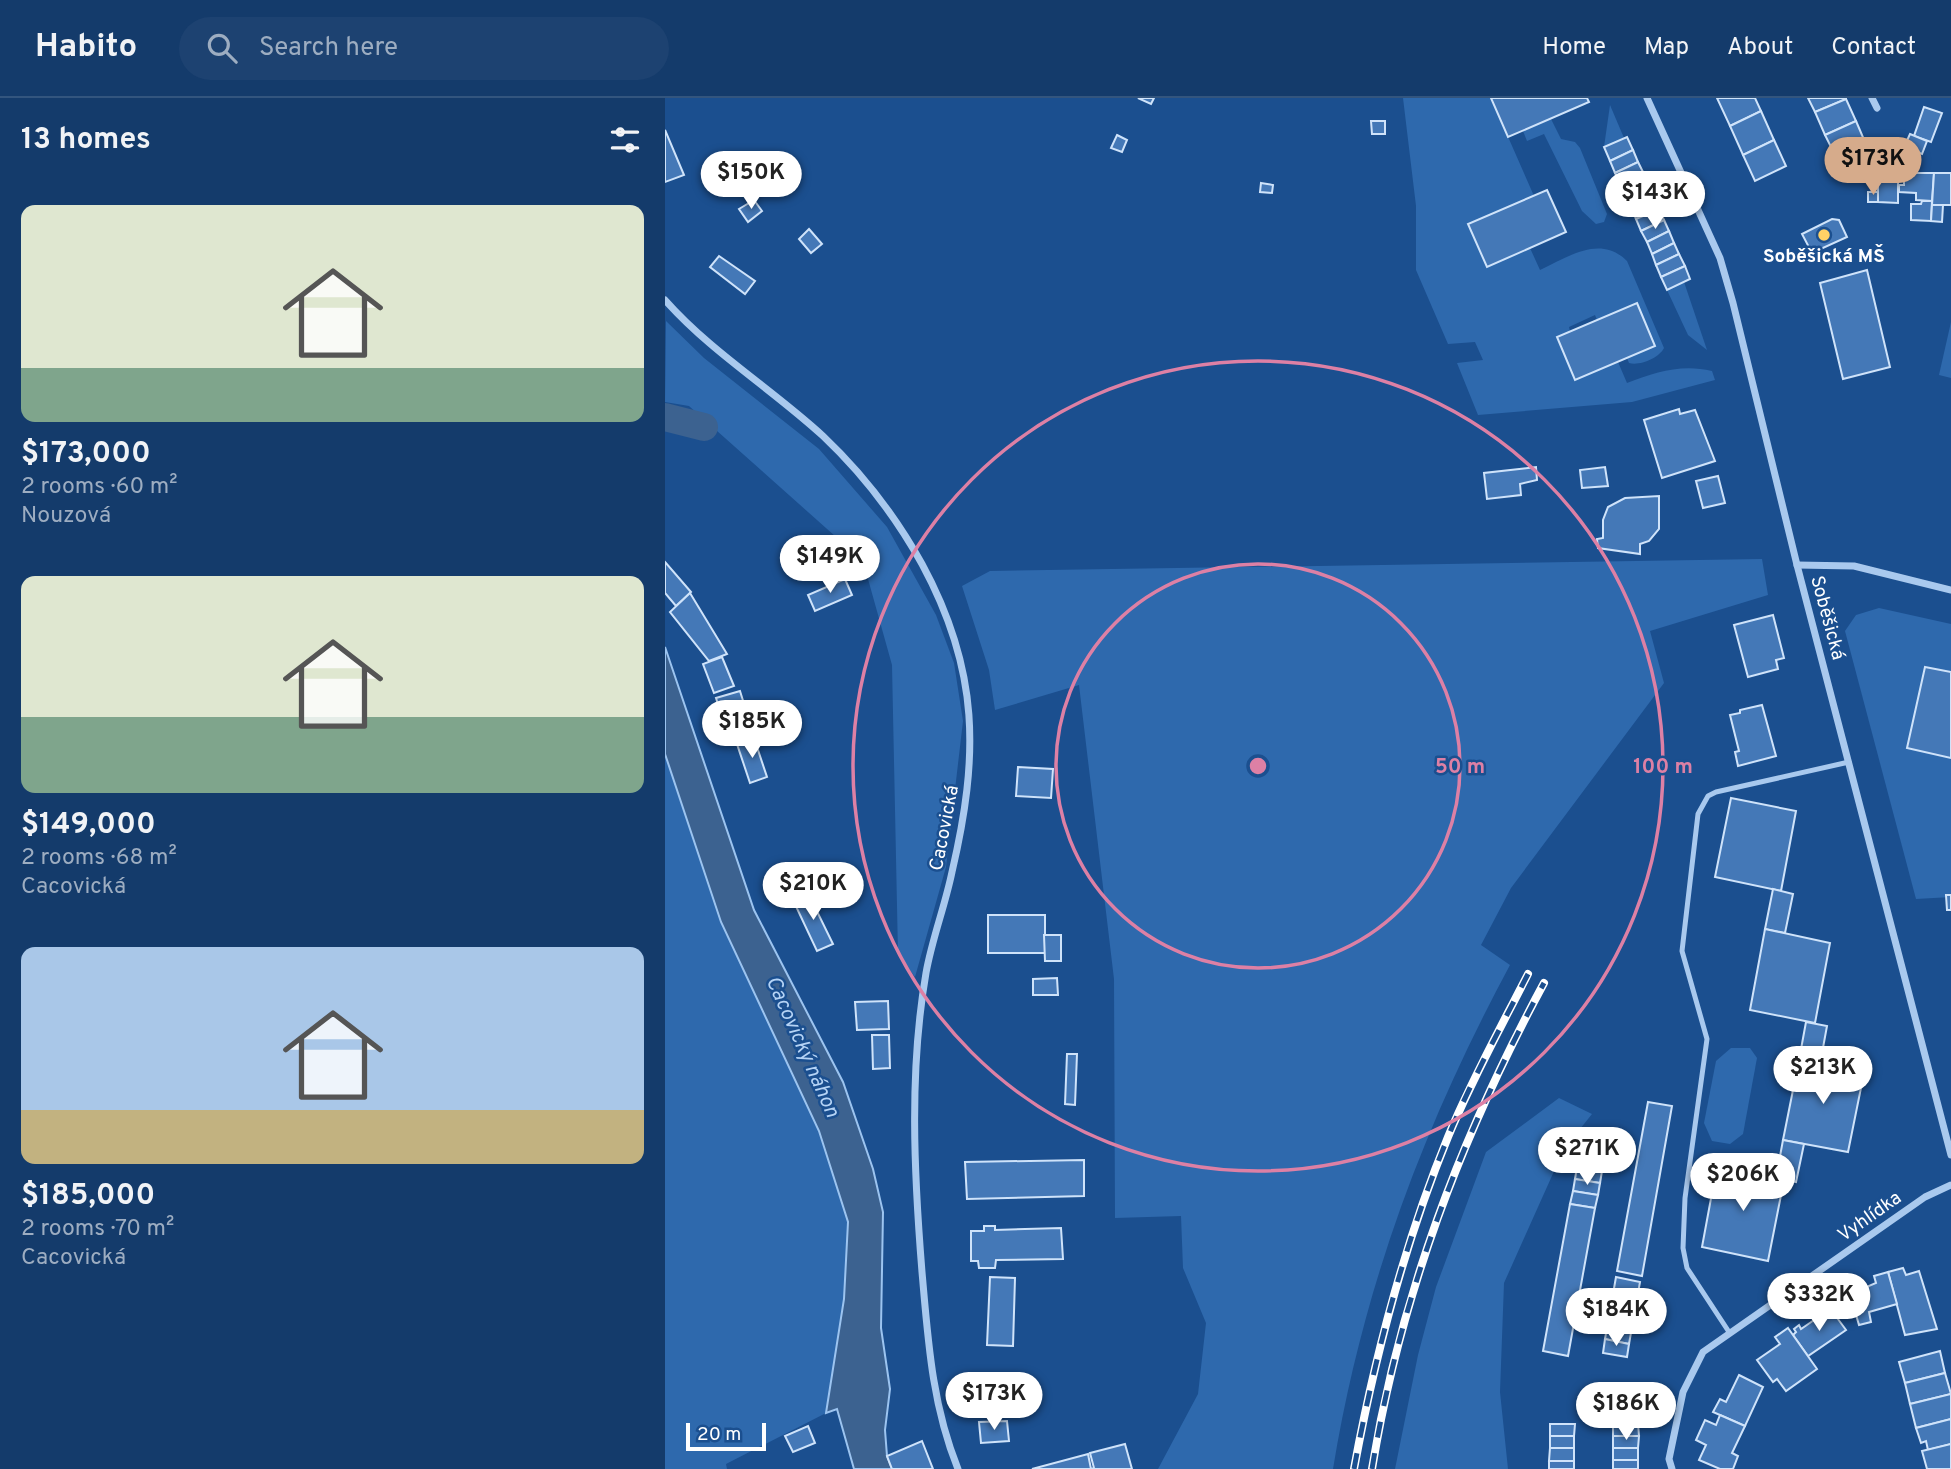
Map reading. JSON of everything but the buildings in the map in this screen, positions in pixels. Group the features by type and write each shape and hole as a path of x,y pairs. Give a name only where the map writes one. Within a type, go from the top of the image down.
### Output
{"street":[{"name":"Soběšická","path":"1647,98 1720,258 1951,1155"},
{"path":"1872,98 1877,108"},
{"name":"Cacovická","path":"665,300 727,357 822,435 861,475 921,563 951,625 965,671 971,727 971,777 953,872 926,973 916,1072 916,1202 931,1380 944,1435 958,1469"},
{"path":"1797,565 1854,566 1951,590"},
{"name":"Vyhlídka","path":"1672,1469 1669,1459 1683,1392 1703,1352 1925,1197 1951,1185"}],"lane":[{"path":"1729,1332 1687,1268 1683,1248 1685,1198 1707,1038 1682,951 1698,814 1708,796 1716,792 1849,762"}],"shaded area":[{"path":"1403,98 1491,98 1534,196 1468,224 1487,267 1530,248 1540,270 1584,250 1606,249 1627,261 1664,348 1649,360 1629,363 1627,358 1655,346 1637,303 1597,320 1595,315 1569,327 1570,332 1557,338 1575,380 1618,362 1627,383 1658,373 1690,368 1712,371 1715,380 1632,402 1478,415 1457,363 1483,360 1475,342 1448,344 1416,270 1416,206"},
{"path":"1610,105 1624,138 1604,147"},
{"path":"1551,119 1561,139 1575,142 1580,148 1607,214 1604,222 1596,224 1582,211 1544,134 1527,141 1523,131"},
{"path":"1684,282 1707,350 1688,335 1667,290"},
{"path":"666,321 704,358 819,449 887,527 936,615 954,663 963,721 946,867 915,977 898,954 892,665 863,561 689,406 665,402"},
{"path":"1951,322 1951,378 1939,375"},
{"path":"1762,559 1768,595 1650,631 1664,683 1511,888 1481,945 1510,965 1450,1086 1400,1210 1361,1336 1333,1469 1158,1469 1198,1394 1206,1323 1183,1268 1181,1216 1115,1218 1114,979 1079,685 995,710 989,670 962,586 990,571"},
{"path":"1879,608 1951,624 1951,897 1916,899 1845,631 1856,615"},
{"path":"665,754 721,922 819,1131 848,1222 844,1299 826,1413 726,1464 727,1469 665,1469"},
{"path":"1731,1048 1750,1048 1757,1058 1743,1134 1730,1144 1712,1141 1704,1123 1716,1061"},
{"path":"1559,1098 1592,1114 1564,1149 1504,1283 1500,1392 1508,1469 1395,1469 1418,1355 1436,1287 1486,1152"}],"water":[{"name":"Cacovický náhon","path":"665,647 754,910 843,1082 873,1169 883,1212 881,1328 890,1389 885,1430 887,1456 892,1469 854,1469 837,1409 826,1413 844,1299 848,1222 819,1131 721,922 665,754"}],"waterway":[{"path":"665,417 704,427"}],"railway":[{"path":"1354,1469 1392,1300 1432,1177 1457,1116 1528,974"},
{"path":"1372,1469 1399,1342 1437,1219 1486,1100 1544,983"}],"place":[{"name":"Soběšická MŠ","path":"1824,235"}]}
